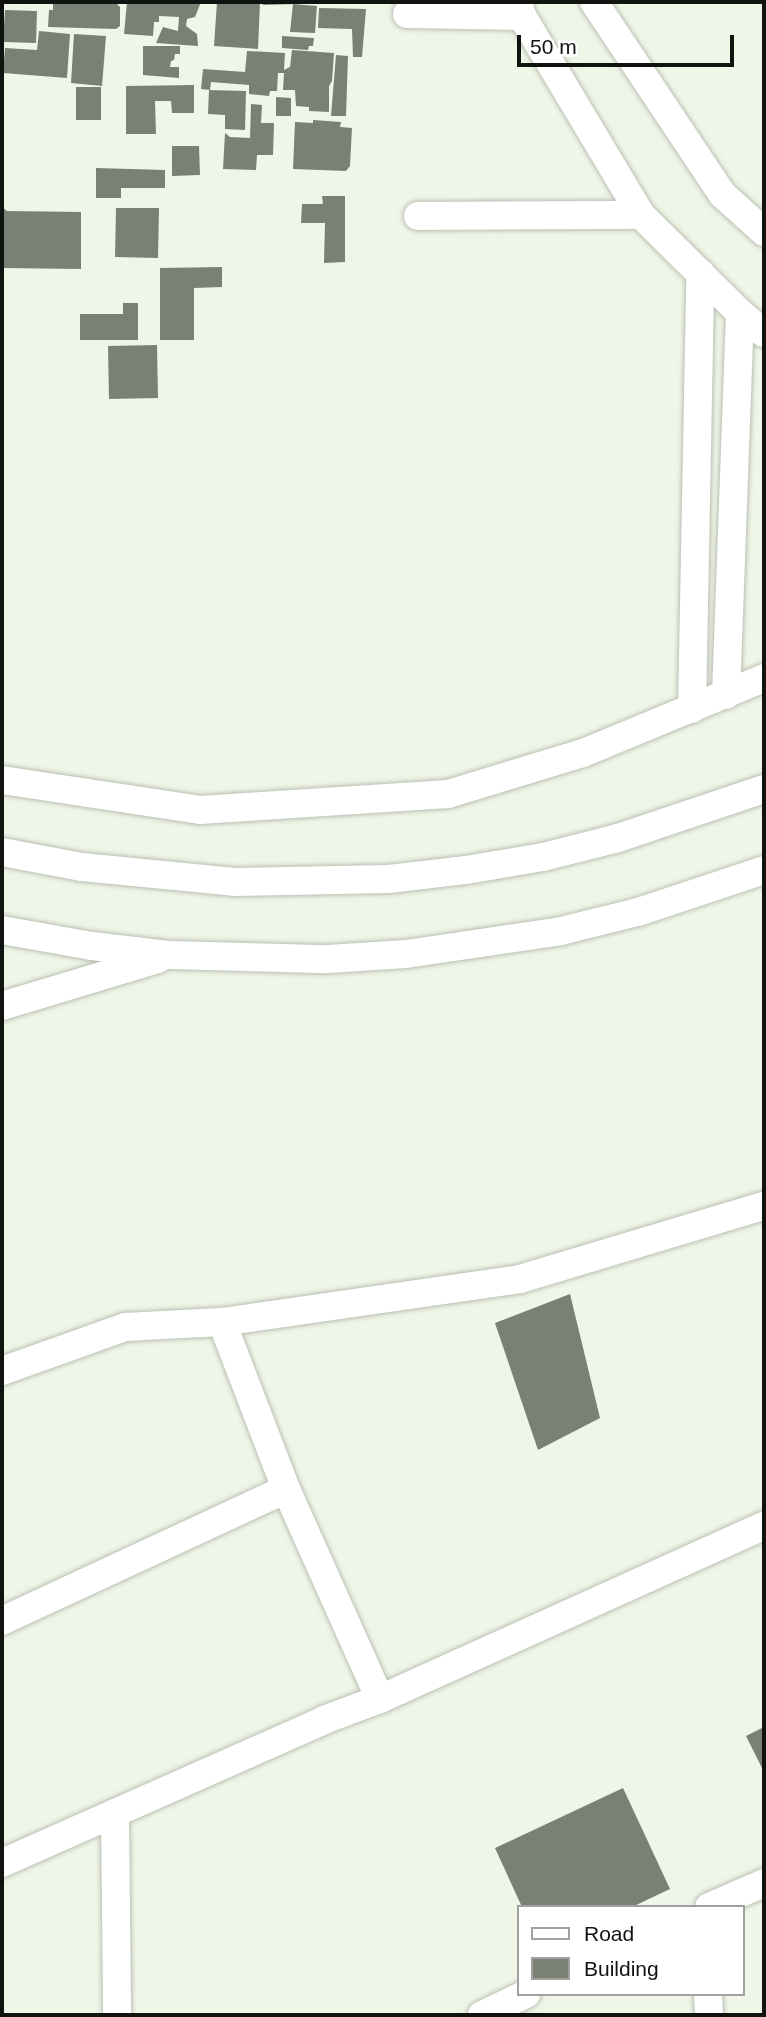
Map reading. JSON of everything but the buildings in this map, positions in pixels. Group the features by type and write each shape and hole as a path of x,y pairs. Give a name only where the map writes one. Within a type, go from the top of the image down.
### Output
{"street":[{"path":"594,2 722,194 764,232"},
{"path":"407,14 520,9 641,215 740,313 764,333"},
{"path":"418,216 641,215"},
{"path":"692,709 700,273"},
{"path":"726,695 740,313"},
{"path":"2,780 200,810 448,794 583,753 764,678"},
{"path":"2,852 82,867 196,880 311,883 389,879 466,870 568,850 693,815 764,789"},
{"path":"2,930 92,946 170,955 328,959 484,945 638,912 764,870"},
{"path":"2,1006 170,955"},
{"path":"2,1371 125,1327 222,1322 520,1279 764,1206"},
{"path":"222,1322 286,1489 380,1699"},
{"path":"2,1621 286,1489"},
{"path":"2,1863 324,1720 380,1699 764,1526"},
{"path":"114,1813 117,2015"},
{"path":"714,1905 764,1883"},
{"path":"482,2015 522,1996"},
{"path":"708,1996 709,2015"}]}
